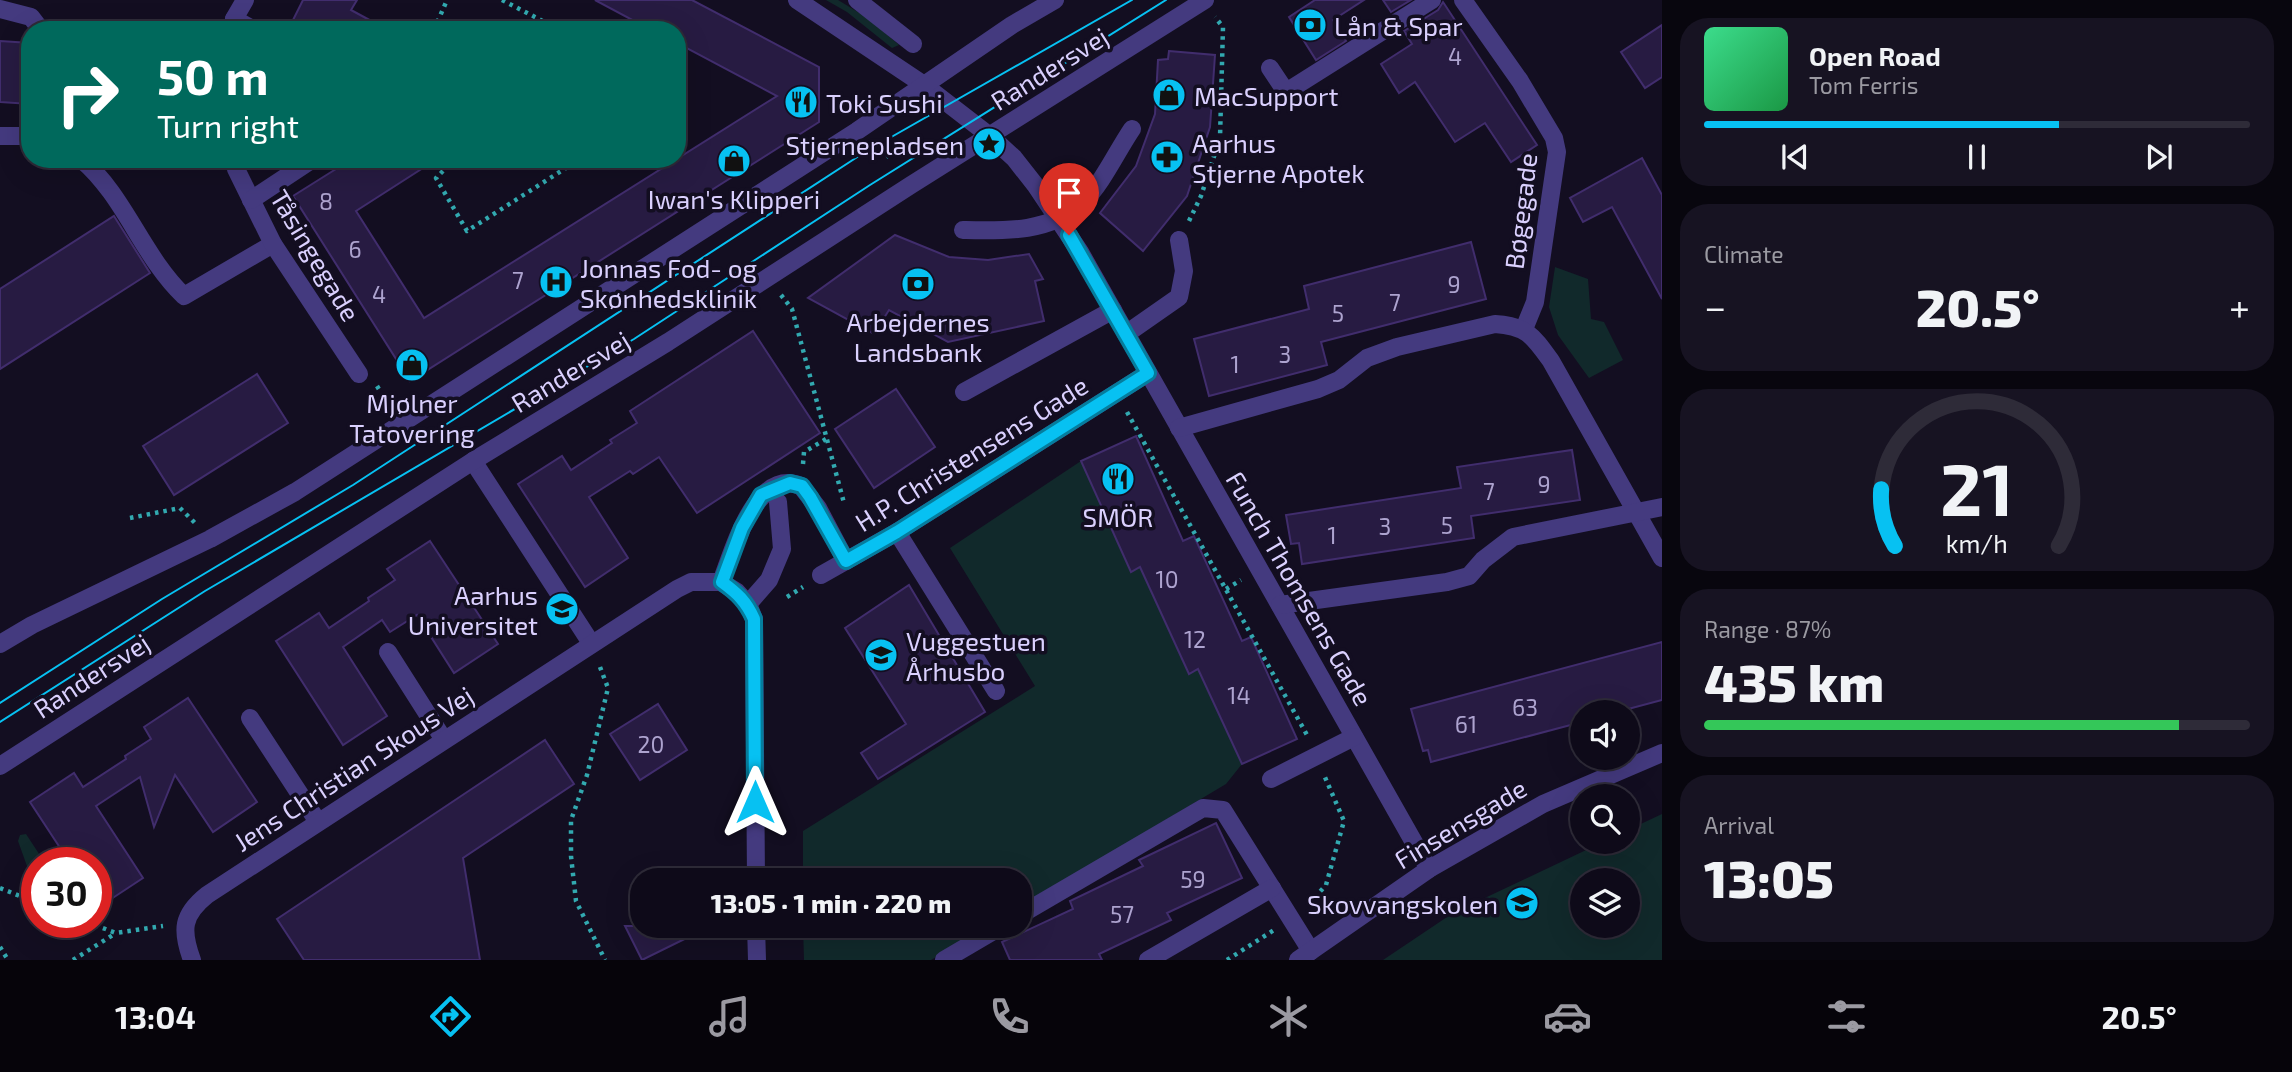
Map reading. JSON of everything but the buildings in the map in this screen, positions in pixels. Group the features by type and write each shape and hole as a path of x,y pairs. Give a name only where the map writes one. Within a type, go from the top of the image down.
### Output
{"street":[{"path":"234,21 245,0"},
{"name":"Funch Thomsens Gade","path":"797,0 924,85 1014,158 1057,218 1113,310 1429,869"},
{"path":"857,0 913,44"},
{"name":"Randersvej","path":"0,644 32,625 210,539 295,492 857,131 1012,25 1055,0"},
{"path":"1270,68 1286,92 1432,0"},
{"name":"Bøgegade","path":"1462,0 1520,81 1554,138 1557,152 1535,302 1524,329"},
{"name":"Randersvej","path":"0,766 473,461 668,342 1204,1"},
{"path":"0,9 31,17 34,21"},
{"path":"963,230 1010,231 1036,226 1057,218 1085,201 1132,129"},
{"path":"0,136 21,136"},
{"path":"92,168 99,174 168,280 184,296 273,243"},
{"name":"Tåsingegade","path":"236,168 273,243 359,374"},
{"path":"251,200 299,168"},
{"path":"1126,334 1179,297 1184,271 1179,240"},
{"path":"964,392 1113,310"},
{"path":"1179,428 1318,389 1339,380 1367,358 1397,347 1495,324 1524,329 1535,339 1551,362 1662,558"},
{"name":"H.P. Christensens Gade","path":"821,575 897,532 1148,373"},
{"path":"473,461 591,643"},
{"path":"756,868 754,619 748,604 722,582 742,528 761,495 790,483 802,486 818,508 846,561"},
{"path":"748,604 769,580 782,549 778,502"},
{"path":"1280,605 1447,582 1469,576 1483,559 1513,537 1662,507"},
{"path":"897,532 996,691"},
{"name":"Jens Christian Skous Vej","path":"185,923 193,906 207,895 591,643 691,582 722,582"},
{"path":"388,652 444,740"},
{"path":"250,718 318,822"},
{"path":"1271,779 1354,737"},
{"name":"Finsensgade","path":"1305,955 1429,869 1543,804 1662,753"},
{"path":"1032,908 1203,808 1223,810 1292,919 1305,955"},
{"path":"1148,960 1272,888"},
{"path":"185,923 186,945 192,960"},
{"path":"756,938 757,960"},
{"path":"944,960 982,938"}],"path":[{"path":"438,21 447,0"},
{"path":"502,0 543,21"},
{"path":"1179,240 1201,196 1220,138 1223,27 1204,1"},
{"path":"886,157 907,143"},
{"path":"446,168 436,178 467,231 566,168"},
{"path":"768,277 792,310 846,511"},
{"path":"359,374 370,374 400,425"},
{"path":"1116,393 1297,714 1344,821 1325,885 1300,914 1227,960"},
{"path":"802,486 804,452 826,439"},
{"path":"130,518 180,508"},
{"path":"591,643 608,688 587,775 571,820 570,856 576,901 605,960"},
{"path":"0,888 21,897"},
{"path":"73,960 116,933 185,923"},
{"path":"112,931 116,933"},
{"path":"0,947 8,960"}],"green space":[{"path":"826,0 838,0 866,17 899,45 892,48 847,12"},
{"path":"1555,267 1588,279 1591,319 1604,322 1623,360 1589,378 1558,335 1549,307"},
{"path":"1081,461 1131,571 1140,567 1188,673 1198,669 1242,764 1226,784 1032,900 1032,868 803,868 803,831 1035,686 950,548"},
{"name":"Skovvangskolen","path":"1662,814 1662,960 1383,960 1453,913 1578,854 1640,854 1640,824"},
{"path":"26,834 35,847 21,847 21,849 18,841 20,835"},
{"path":"803,938 968,938 931,960 804,960"}],"tram line":[{"path":"0,703 162,599 353,485 865,152 1132,0"},
{"path":"0,722 205,591 634,339 870,185 1166,0"}],"place":[{"name":"Lån & Spar","path":"1310,25"},
{"name":"MacSupport","path":"1169,95"},
{"name":"Toki Sushi","path":"801,102"},
{"name":"Stjernepladsen","path":"989,144"},
{"name":"Aarhus Stjerne Apotek","path":"1167,157"},
{"name":"Iwan's Klipperi","path":"734,161"},
{"name":"Jonnas Fod- og Skønhedsklinik","path":"556,282"},
{"name":"Arbejdernes Landsbank","path":"918,284"},
{"name":"Mjølner Tatovering","path":"412,365"},
{"name":"SMÖR","path":"1118,479"},
{"name":"Aarhus Universitet","path":"562,609"},
{"name":"Vuggestuen Århusbo","path":"881,655"},
{"name":"Skovvangskolen","path":"1522,903"}],"route":[{"path":"755,802 754,619 748,604 722,582 742,528 761,495 778,486 796,484 802,486 818,508 846,561 897,532 1148,373 1069,235"}]}
